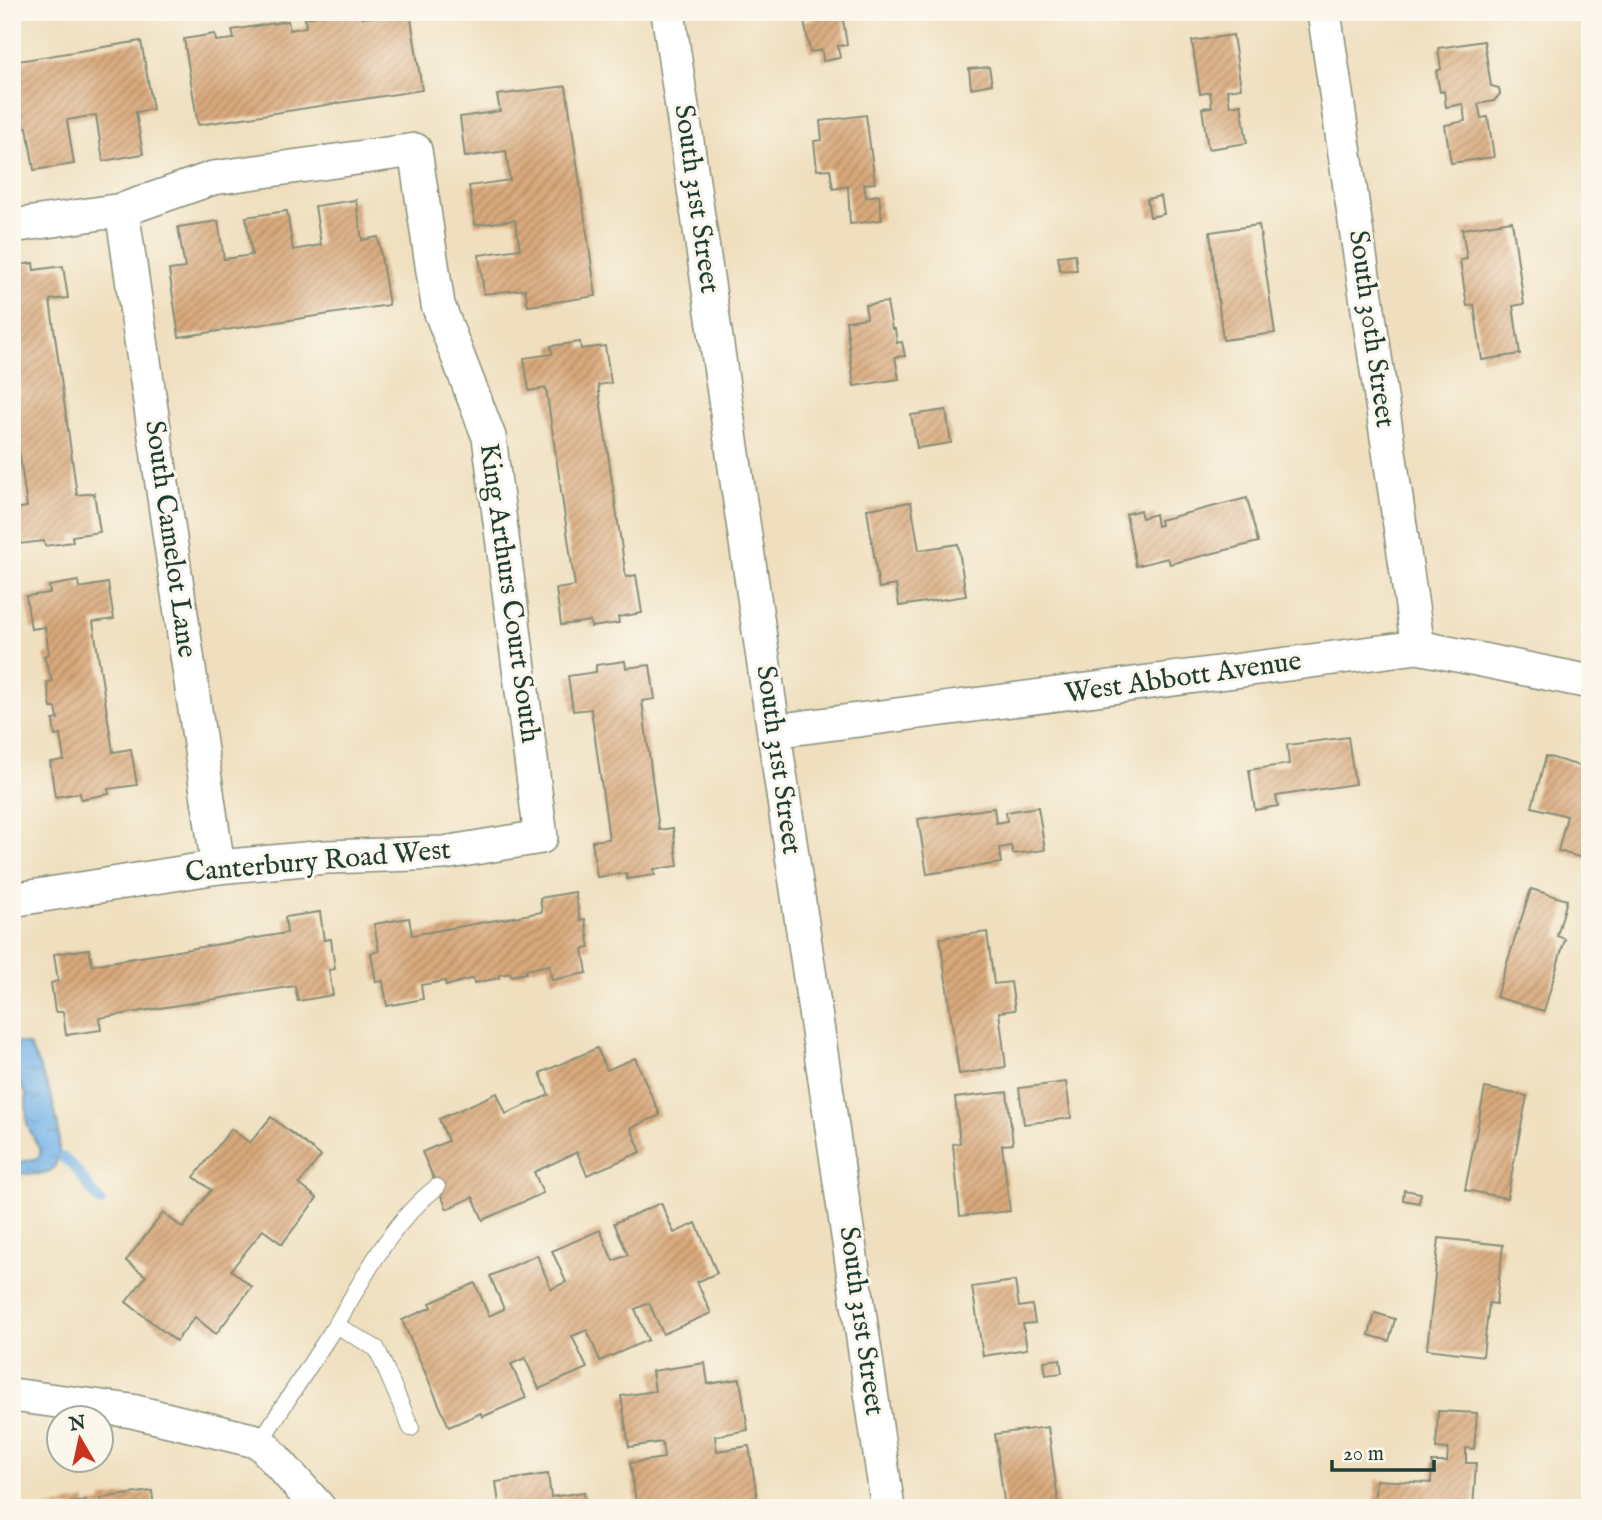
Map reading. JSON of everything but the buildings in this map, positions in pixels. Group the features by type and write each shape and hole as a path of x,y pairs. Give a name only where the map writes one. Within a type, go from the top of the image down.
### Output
{"street":[{"name":"South 31st Street","path":"668,12 888,1508"},
{"name":"South 30th Street","path":"1324,12 1418,647"},
{"name":"King Arthurs Court South","path":"122,210 213,178 415,150 438,305 489,438 541,837"},
{"path":"12,226 122,210"},
{"name":"South Camelot Lane","path":"122,210 218,867"},
{"name":"West Abbott Avenue","path":"774,732 1418,647 1590,682"},
{"name":"Canterbury Road West","path":"12,900 218,867 326,857 444,853 541,837"},
{"path":"12,1395 132,1411 260,1442 318,1508"}],"lane":[{"path":"260,1442 372,1264 419,1200 437,1187"},
{"path":"336,1325 377,1349 411,1428"}],"water":[{"path":"12,1042 29,1045 45,1079 56,1113 59,1138 57,1160 54,1167 43,1174 12,1172 12,1160 21,1162 38,1158 41,1152 27,1125 26,1094 12,1071"}],"waterway":[{"path":"62,1157 101,1202"}]}
